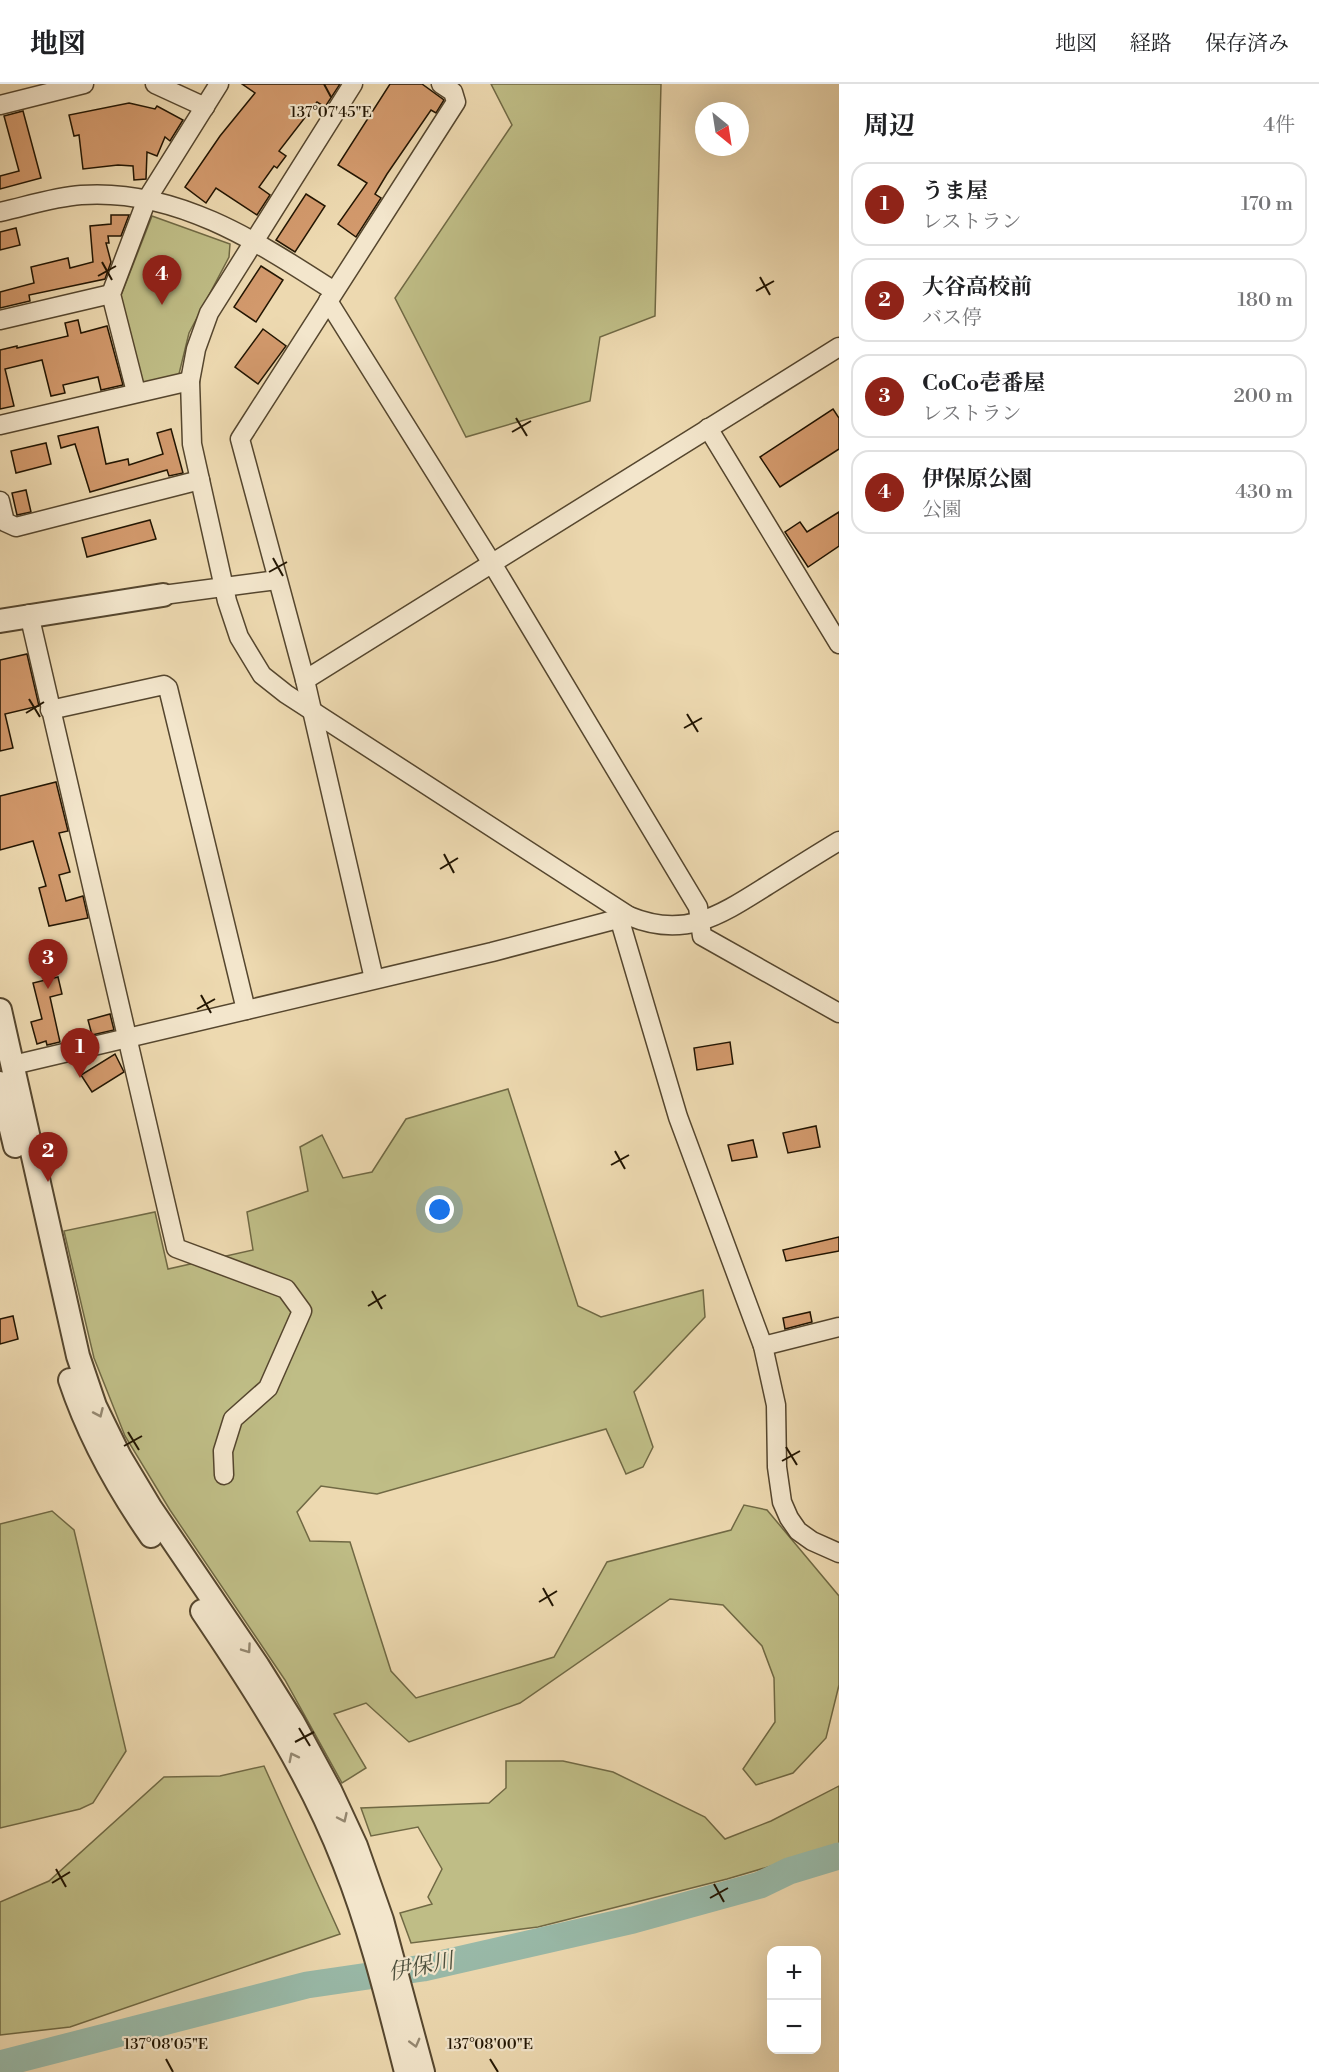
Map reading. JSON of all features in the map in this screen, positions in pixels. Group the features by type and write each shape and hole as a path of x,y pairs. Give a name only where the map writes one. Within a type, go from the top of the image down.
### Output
{"street":[{"path":"0,105 84,84"},
{"path":"154,84 205,107"},
{"path":"136,392 111,294 147,199 219,84"},
{"path":"353,84 208,313 196,349 190,381 191,434 200,480 238,637 257,669 266,680 624,919 658,926 698,923 717,917 839,841"},
{"path":"374,979 305,680 240,439 456,102 453,92 441,84"},
{"path":"0,212 79,195 124,195 147,199 184,210 253,240 332,296 698,907 698,923 702,936 839,1014"},
{"path":"0,320 111,294"},
{"path":"305,680 493,565 839,347"},
{"path":"0,425 190,381"},
{"path":"708,428 839,644"},
{"path":"0,501 5,522 16,527 200,480"},
{"path":"0,621 29,614 277,580"},
{"path":"29,614 170,1214 176,1248 286,1289 302,1311 268,1388 233,1419 223,1451 224,1474"},
{"path":"50,710 164,685 168,688 246,1010"},
{"path":"6,1074 127,1038 624,919"},
{"path":"624,919 678,1117 763,1346 776,1404 777,1467 782,1502 798,1531 812,1541 839,1553"},
{"path":"0,1010 6,1074 78,1356 95,1406 120,1457 150,1508 258,1666 293,1722 356,1846 399,2016 406,2072"},
{"path":"763,1346 839,1327"},
{"path":"399,2016 423,2072"}],"shaded area":[{"path":"491,84 661,84 655,316 600,337 590,401 466,437 395,298 512,125"},
{"path":"152,216 230,244 229,257 189,333 178,378 147,386 140,381 120,298"},
{"path":"508,1089 578,1306 601,1317 703,1290 705,1317 634,1392 653,1447 643,1467 626,1474 606,1429 377,1494 321,1486 297,1512 310,1541 350,1542 391,1671 416,1698 554,1657 607,1562 731,1530 744,1505 767,1510 839,1596 839,1685 826,1738 793,1773 756,1785 743,1769 775,1722 774,1678 762,1646 723,1605 670,1599 520,1703 409,1742 366,1703 334,1714 366,1768 342,1783 285,1680 170,1510 125,1436 94,1358 64,1231 155,1212 168,1269 253,1250 247,1212 308,1191 300,1147 322,1135 343,1178 372,1172 406,1119"},
{"path":"52,1511 74,1530 126,1751 93,1803 80,1809 0,1828 0,1524"},
{"path":"506,1761 563,1761 613,1772 705,1817 725,1839 771,1821 839,1786 839,1846 727,1879 538,1927 411,1943 400,1913 432,1904 428,1897 442,1869 418,1827 371,1836 361,1808 489,1803 506,1788"},
{"path":"264,1766 340,1934 70,2027 0,2035 0,1902 49,1881 164,1777 220,1776"}],"building":[{"path":"242,84 340,84 325,107 317,102 279,151 286,156 277,168 274,166 259,187 270,195 257,215 216,188 206,203 185,187 220,136 255,93"},
{"path":"390,84 422,84 444,100 436,113 431,110 387,174 375,194 381,198 356,237 338,224 367,183 338,165"},
{"path":"129,103 155,109 157,106 183,120 170,141 165,137 157,156 147,152 146,179 134,180 133,166 118,165 83,169 79,135 74,136 69,115"},
{"path":"23,111 41,178 0,189 0,176 19,171 4,116"},
{"path":"306,194 325,206 295,252 276,240"},
{"path":"111,215 129,215 121,236 108,236 109,243 106,243 111,262 105,279 29,295 30,301 0,308 0,292 34,283 31,267 68,258 70,268 93,262 90,226 111,224"},
{"path":"16,228 20,245 0,250 0,232"},
{"path":"261,266 283,280 256,322 234,307"},
{"path":"78,320 81,333 107,326 123,385 101,390 98,377 63,385 65,393 51,396 42,360 5,369 14,406 0,409 0,350 68,336 65,323"},
{"path":"263,329 286,346 258,384 235,367"},
{"path":"833,409 839,418 839,449 780,487 760,457"},
{"path":"98,427 106,464 128,459 129,465 163,454 157,433 171,429 183,473 169,476 167,470 90,492 75,444 61,448 58,436"},
{"path":"46,443 51,464 16,473 11,451"},
{"path":"26,490 31,512 17,515 12,493"},
{"path":"839,512 839,546 808,567 785,532 800,522 807,532"},
{"path":"150,520 156,539 87,557 82,538"},
{"path":"27,654 39,706 5,714 13,748 0,751 0,660"},
{"path":"56,782 68,831 59,833 70,872 59,875 66,901 83,896 88,918 49,926 39,888 46,886 33,841 0,850 0,796"},
{"path":"58,977 62,994 50,997 60,1042 47,1045 46,1041 37,1044 31,1022 42,1019 33,983"},
{"path":"110,1014 114,1030 92,1035 88,1020"},
{"path":"730,1042 733,1064 697,1070 694,1048"},
{"path":"115,1054 124,1072 92,1092 81,1075"},
{"path":"816,1126 820,1147 788,1153 783,1133"},
{"path":"753,1140 757,1157 732,1161 728,1145"},
{"path":"839,1237 839,1251 786,1261 783,1250"},
{"path":"810,1312 812,1322 785,1329 783,1318"},
{"path":"13,1316 18,1339 0,1344 0,1319"}],"waterway":[{"name":"伊保川","path":"0,2064 307,1985 423,1968 633,1920 760,1885 789,1871 839,1856"}],"place":[{"name":"伊保原公園","path":"162,305"},
{"name":"CoCo壱番屋","path":"48,989"},
{"name":"うま屋","path":"80,1078"},
{"name":"大谷高校前","path":"48,1182"}]}
